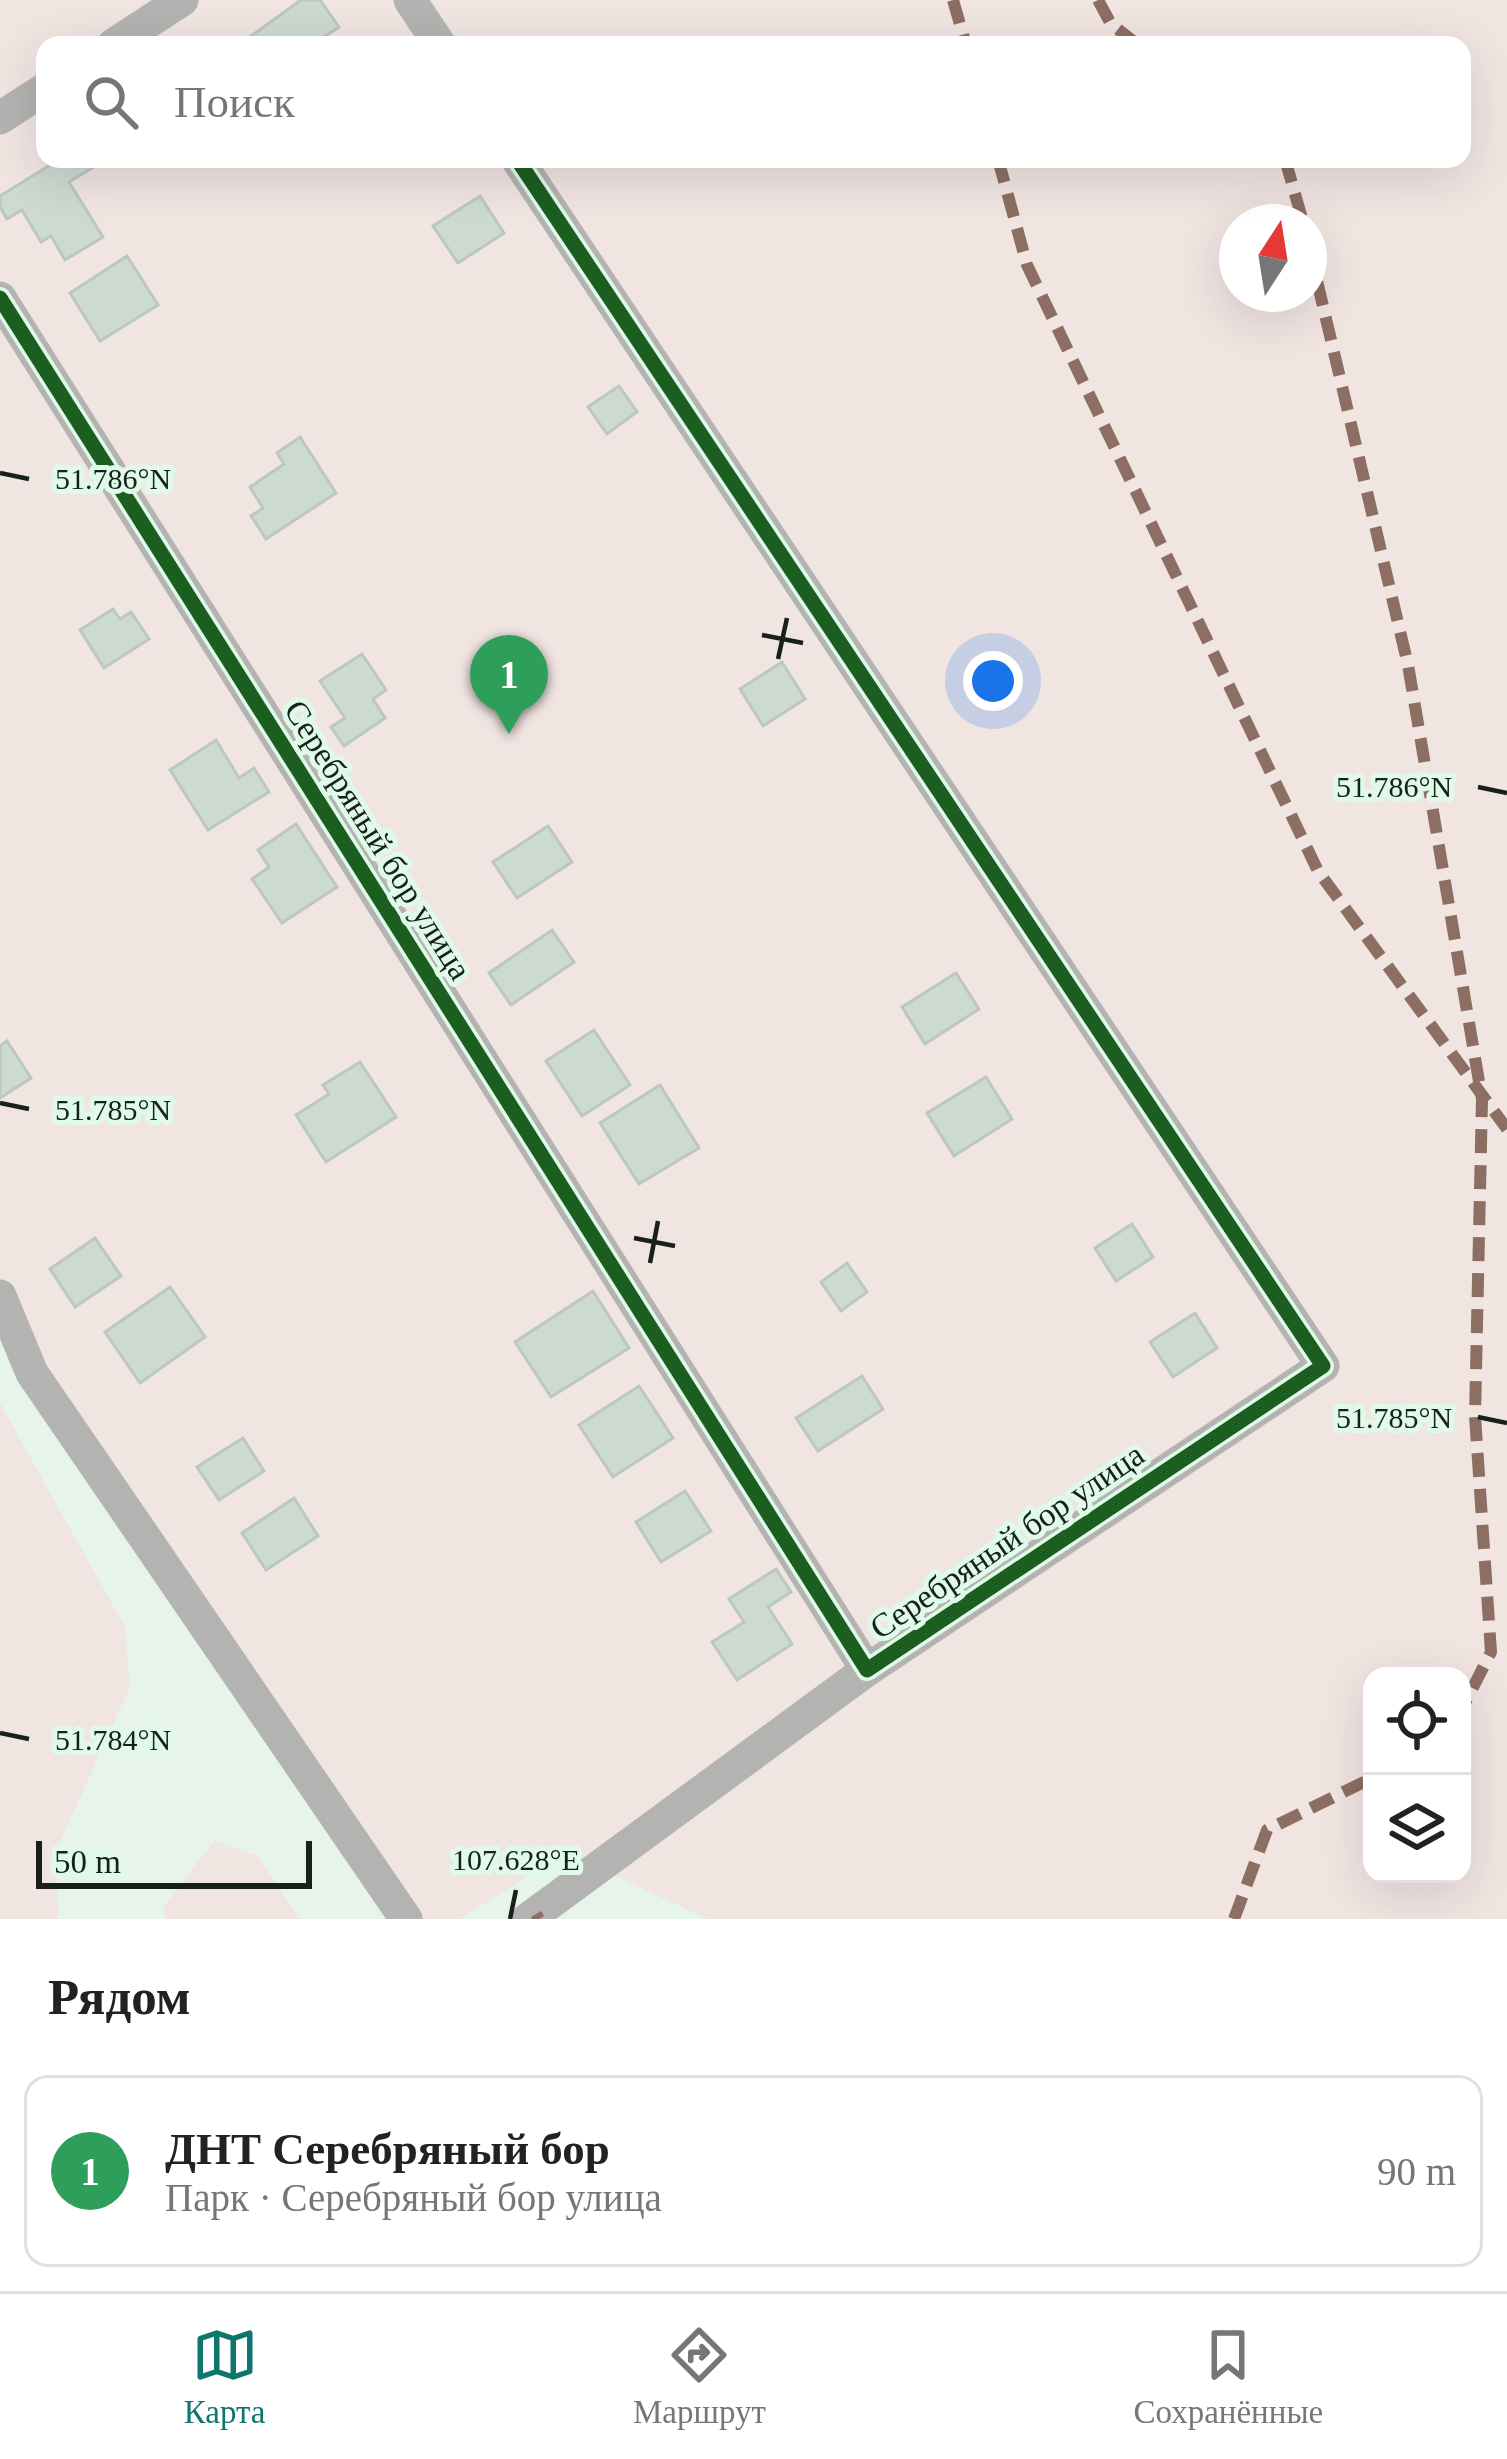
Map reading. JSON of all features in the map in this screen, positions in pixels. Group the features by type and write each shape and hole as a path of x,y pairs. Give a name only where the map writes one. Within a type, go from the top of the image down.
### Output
{"street":[{"path":"126,36 182,0"},
{"path":"410,0 434,36"},
{"path":"0,118 36,94"},
{"name":"Серебряный бор улица","path":"523,168 1323,1366 867,1670 528,1919"},
{"name":"Серебряный бор улица","path":"0,298 867,1670"},
{"path":"0,1296 32,1373 406,1919"}],"shaded area":[{"path":"0,0 1507,0 1507,1919 708,1919 565,1853 460,1919 394,1919 0,1309"},
{"path":"0,1403 125,1627 130,1687 55,1853 59,1919 0,1919"},
{"path":"215,1840 258,1856 299,1919 165,1919 164,1906"}],"building":[{"path":"301,0 320,0 339,27 326,36 251,36"},
{"path":"45,168 92,168 69,182 103,237 65,260 51,236 41,242 22,210 7,219 0,196"},
{"path":"480,196 504,233 458,263 433,226"},
{"path":"127,256 158,305 100,341 70,293"},
{"path":"619,386 637,412 607,434 588,407"},
{"path":"300,437 336,493 266,539 251,516 263,508 250,487 284,464 277,453"},
{"path":"113,609 120,619 131,612 149,639 104,668 80,630"},
{"path":"362,654 386,690 373,699 385,718 344,746 331,727 345,718 320,681"},
{"path":"782,662 805,699 763,726 740,689"},
{"path":"216,740 239,778 254,768 269,792 208,830 170,770"},
{"path":"296,824 337,887 282,923 252,879 269,867 258,850"},
{"path":"548,826 572,862 517,898 493,862"},
{"path":"552,930 574,962 511,1005 489,973"},
{"path":"956,973 979,1009 925,1044 902,1007"},
{"path":"594,1030 630,1085 582,1116 546,1061"},
{"path":"7,1041 31,1078 0,1098 0,1046"},
{"path":"360,1062 396,1117 326,1162 296,1115 329,1094 323,1085"},
{"path":"986,1077 1012,1119 954,1156 927,1113"},
{"path":"660,1085 699,1148 639,1184 600,1123"},
{"path":"1132,1224 1153,1257 1116,1281 1095,1248"},
{"path":"95,1238 121,1276 75,1307 50,1269"},
{"path":"847,1263 867,1292 841,1311 821,1282"},
{"path":"170,1287 205,1337 140,1383 105,1332"},
{"path":"593,1291 629,1348 551,1397 515,1342"},
{"path":"1195,1313 1217,1348 1173,1377 1150,1342"},
{"path":"862,1376 883,1409 818,1451 796,1418"},
{"path":"639,1386 673,1438 613,1477 579,1425"},
{"path":"243,1438 264,1471 219,1500 197,1467"},
{"path":"685,1491 711,1531 661,1562 636,1522"},
{"path":"294,1498 318,1536 266,1570 242,1533"},
{"path":"776,1569 791,1592 768,1607 792,1644 737,1680 712,1642 744,1622 729,1599"}],"marked path":[{"path":"953,0 963,36"},
{"path":"1098,0 1111,24 1126,36"},
{"path":"1000,168 1027,265 1318,871 1507,1129"},
{"path":"1288,168 1298,204"},
{"path":"1324,312 1408,665 1482,1099 1475,1416 1491,1652 1471,1691"},
{"path":"1234,1919 1267,1830 1363,1782"},
{"path":"536,1914 539,1919"}],"cycle path":[{"path":"0,298 867,1670 1323,1366 523,168"}],"place":[{"name":"ДНТ Серебряный бор","path":"509,734"}]}
